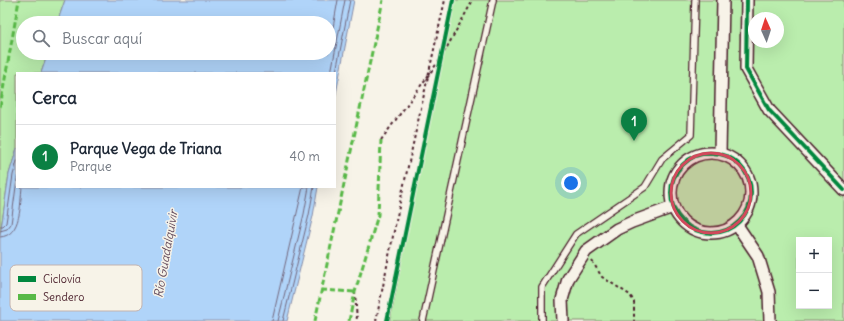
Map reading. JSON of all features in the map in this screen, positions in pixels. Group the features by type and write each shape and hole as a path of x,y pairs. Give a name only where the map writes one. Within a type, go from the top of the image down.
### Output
{"street":[{"path":"720,154 723,0"},
{"path":"747,0 746,69 769,110 844,190"},
{"path":"707,153 720,154 732,158 742,166 749,178 752,190 751,204 746,216 736,225 725,231 713,234 700,232 688,227 679,218 673,207 670,195 672,183 677,172 685,162 695,156 707,153"},
{"path":"563,321 562,300 568,279 586,251 617,229 673,207"},
{"path":"736,225 758,256 769,292 770,321"}],"lane":[{"path":"423,321 493,0"},
{"path":"542,321 542,287 576,234 645,187 662,159 691,135 695,0"}],"path":[{"path":"376,321 397,216 445,0"},
{"path":"381,140 441,58 473,0"},
{"path":"438,73 444,43"},
{"path":"586,251 602,277 630,295 634,302 634,321"},
{"path":"355,292 357,321"}],"highlighted area":[{"path":"707,153 720,153 742,166 749,178 751,204 737,225 713,234 688,227 679,218 670,195 677,171 685,162"}],"green space":[{"path":"0,0 65,0 59,16 16,16 16,60 46,60 41,72 16,72 16,151 9,174 0,236"},
{"path":"452,0 844,0 844,321 390,321"}],"water":[{"path":"65,0 354,0 336,94 336,72 41,72 46,60 336,60 336,16 59,16"},
{"name":"Río Guadalquivir","path":"16,151 16,188 318,188 313,216 287,321 0,321 0,236 9,174"}],"marked path":[{"path":"16,16 19,0"},
{"path":"315,321 383,0"},
{"path":"0,107 16,17"},
{"path":"349,321 355,292 378,215 381,140"},
{"path":"321,290 355,292"}],"cycle path":[{"path":"387,321 453,0"},
{"path":"747,0 746,69 769,110 844,190"},
{"path":"703,153 719,153 740,164 751,185 751,193 751,201 740,222 719,233 703,233 689,227 682,222 677,215 671,201 671,185 677,171 682,164 689,159 703,153"}],"place":[{"name":"Parque Vega de Triana","path":"634,141"}]}
